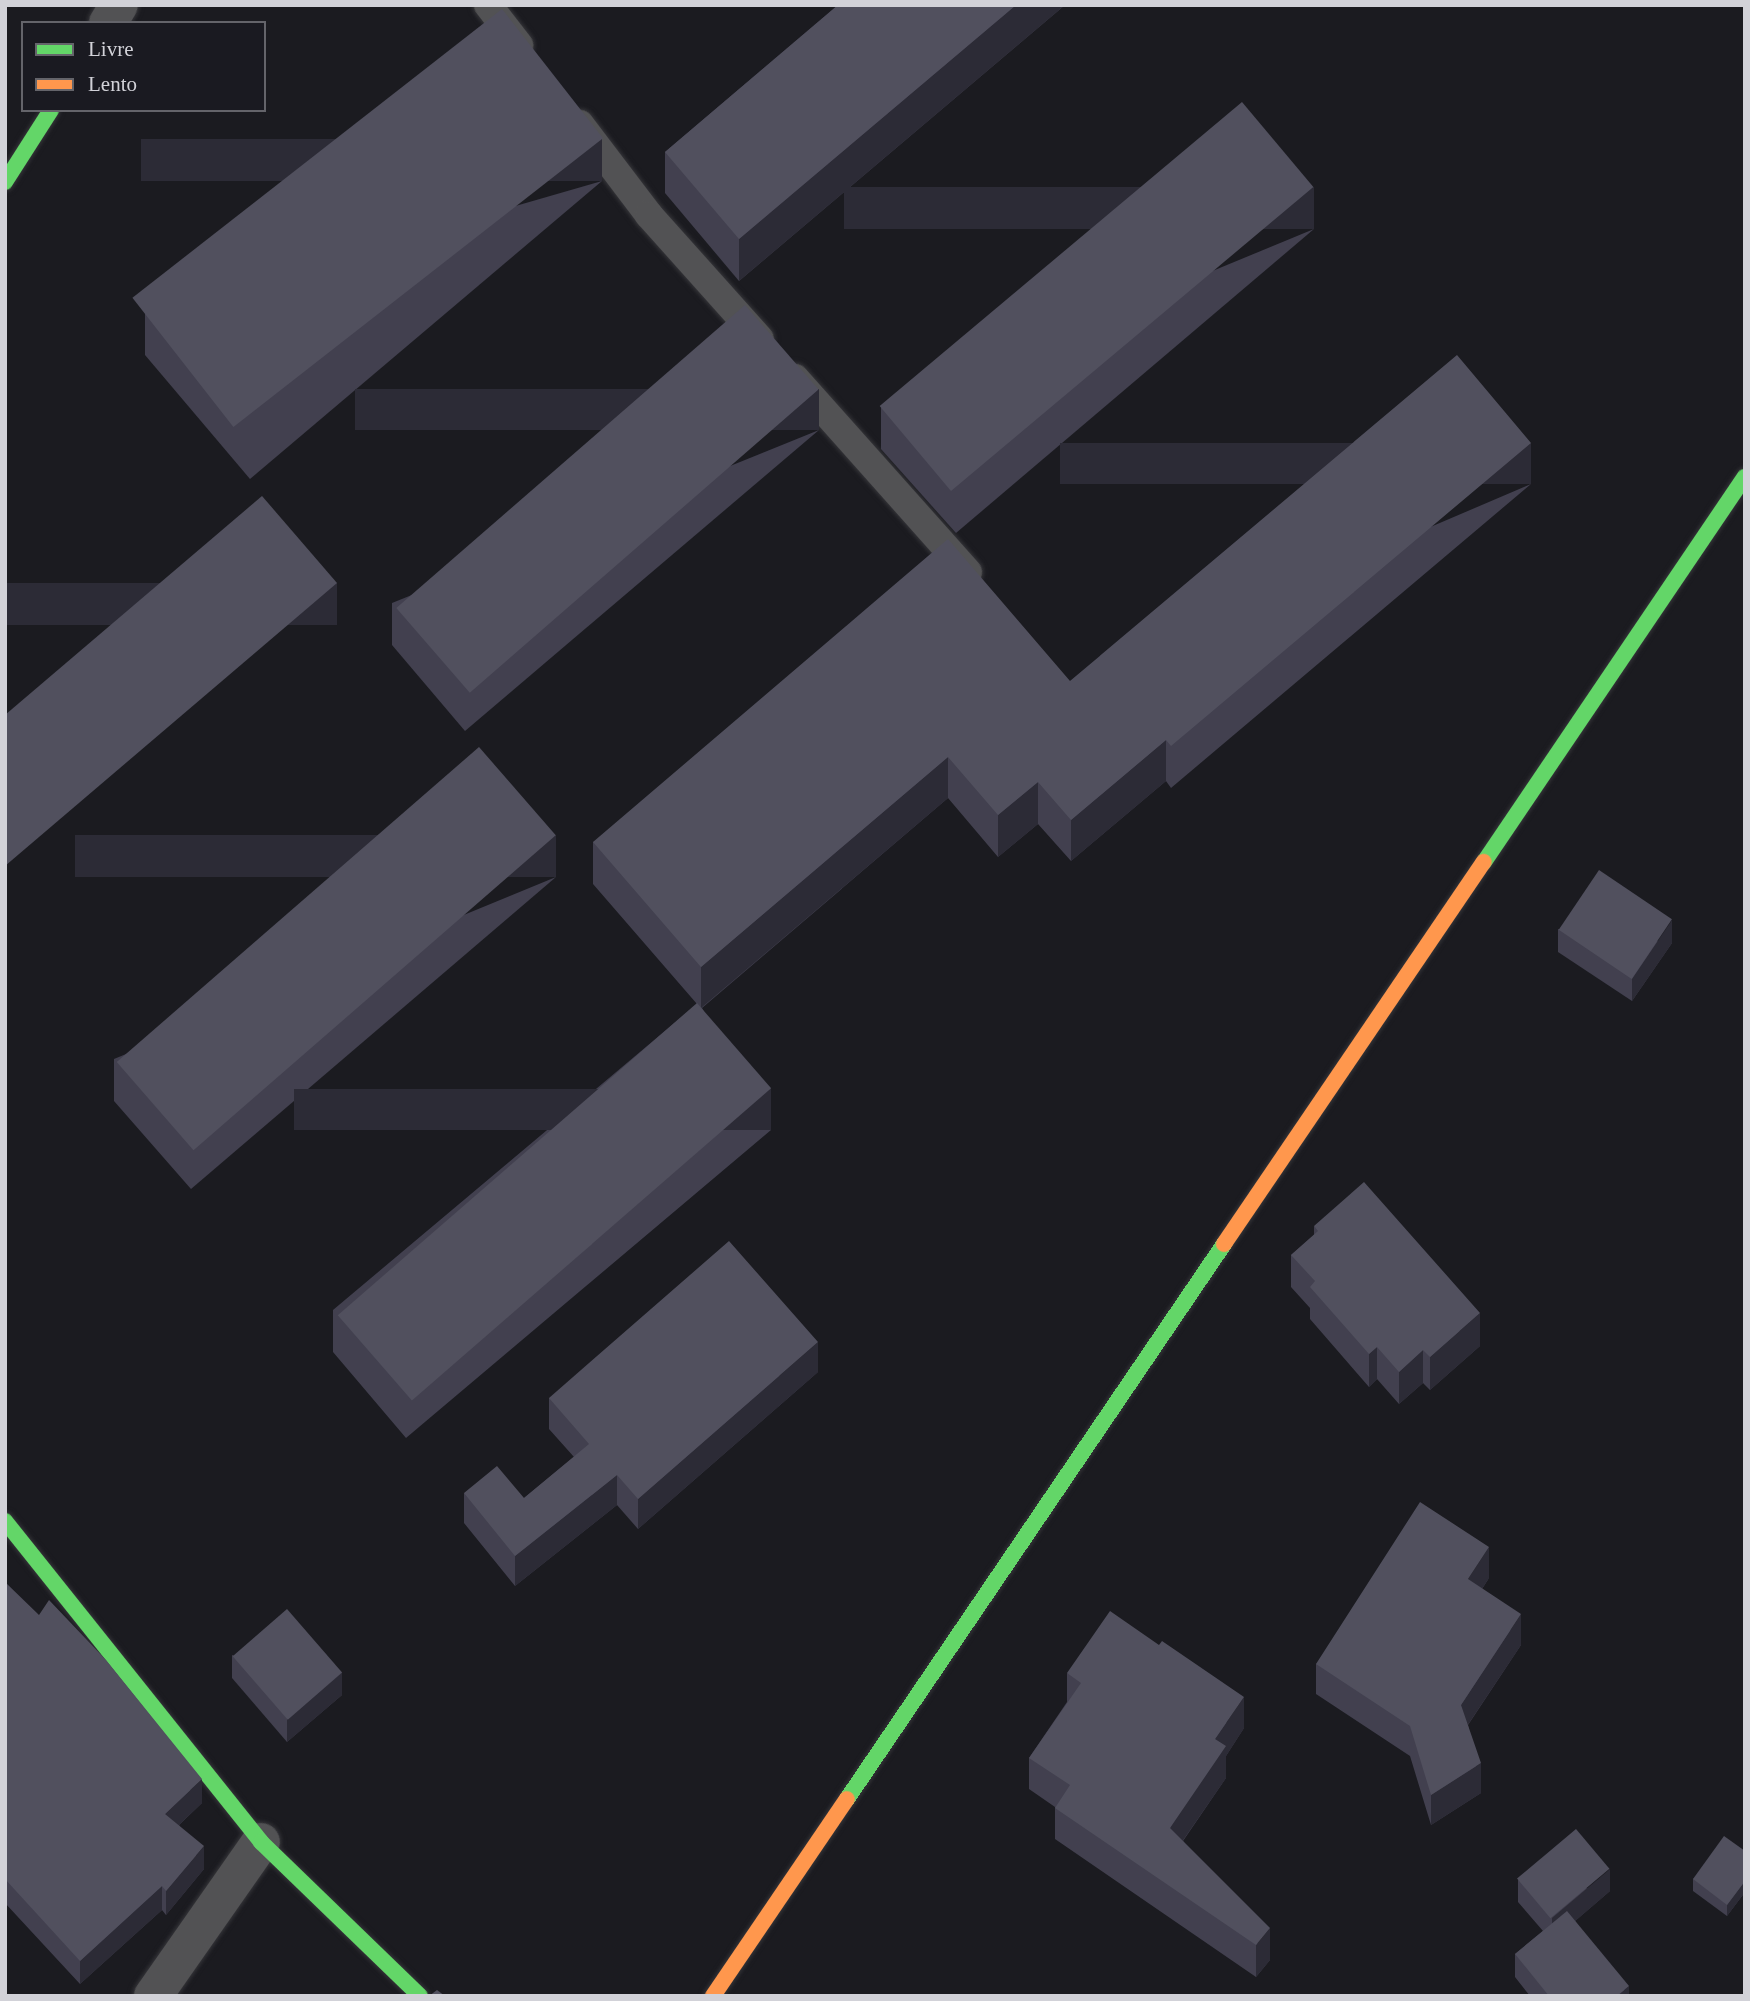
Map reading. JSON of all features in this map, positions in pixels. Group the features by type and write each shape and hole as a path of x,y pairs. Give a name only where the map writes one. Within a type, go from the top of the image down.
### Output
{"street":[{"path":"109,21 119,5"},
{"path":"5,182 50,112"},
{"path":"713,1996 1745,477"},
{"path":"5,1521 261,1842 420,1996"},
{"path":"153,1996 261,1842"}],"lane":[{"path":"488,5 539,71"},
{"path":"564,104 649,215 987,593"}],"building":[{"path":"838,5 1016,5 739,239 665,152"},
{"path":"502,9 603,138 233,427 132,298"},
{"path":"1242,102 1313,187 951,491 880,406"},
{"path":"745,305 818,390 470,693 396,608"},
{"path":"1457,355 1531,443 1171,746 1166,740 1071,820 1038,782 998,815 948,757 701,967 593,842 948,539 1070,681"},
{"path":"262,496 337,583 5,866 5,715"},
{"path":"479,747 556,835 193,1150 117,1062"},
{"path":"1599,870 1672,919 1632,979 1559,930"},
{"path":"697,1003 771,1088 412,1401 338,1315"},
{"path":"1364,1182 1480,1313 1430,1357 1423,1350 1399,1372 1377,1347 1369,1354 1310,1287 1315,1281 1291,1255 1318,1231 1314,1226"},
{"path":"729,1241 818,1342 638,1499 617,1475 515,1556 464,1493 497,1466 524,1498 589,1444 549,1398"},
{"path":"1420,1502 1489,1547 1468,1579 1521,1614 1461,1705 1481,1763 1431,1795 1410,1726 1316,1664"},
{"path":"5,1582 39,1615 49,1600 106,1660 202,1779 165,1814 204,1846 166,1891 162,1886 80,1961 5,1879"},
{"path":"287,1609 342,1672 288,1720 233,1656"},
{"path":"1110,1611 1159,1645 1162,1641 1244,1697 1215,1739 1226,1746 1170,1828 1270,1928 1256,1945 1055,1808 1070,1785 1029,1758 1081,1683 1067,1673"},
{"path":"1576,1829 1609,1869 1550,1918 1517,1878"},
{"path":"1724,1836 1745,1851 1745,1881 1727,1905 1693,1879"},
{"path":"1567,1911 1629,1986 1617,1996 1549,1996 1515,1954"},
{"path":"437,1990 445,1996 429,1996"}],"traffic: fast":[{"path":"5,182 50,112"},
{"path":"1484,862 1745,477"},
{"path":"847,1799 1224,1244"},
{"path":"5,1521 261,1842 420,1996"}],"traffic: slow":[{"path":"1224,1244 1484,862"},
{"path":"713,1996 847,1799"}]}
